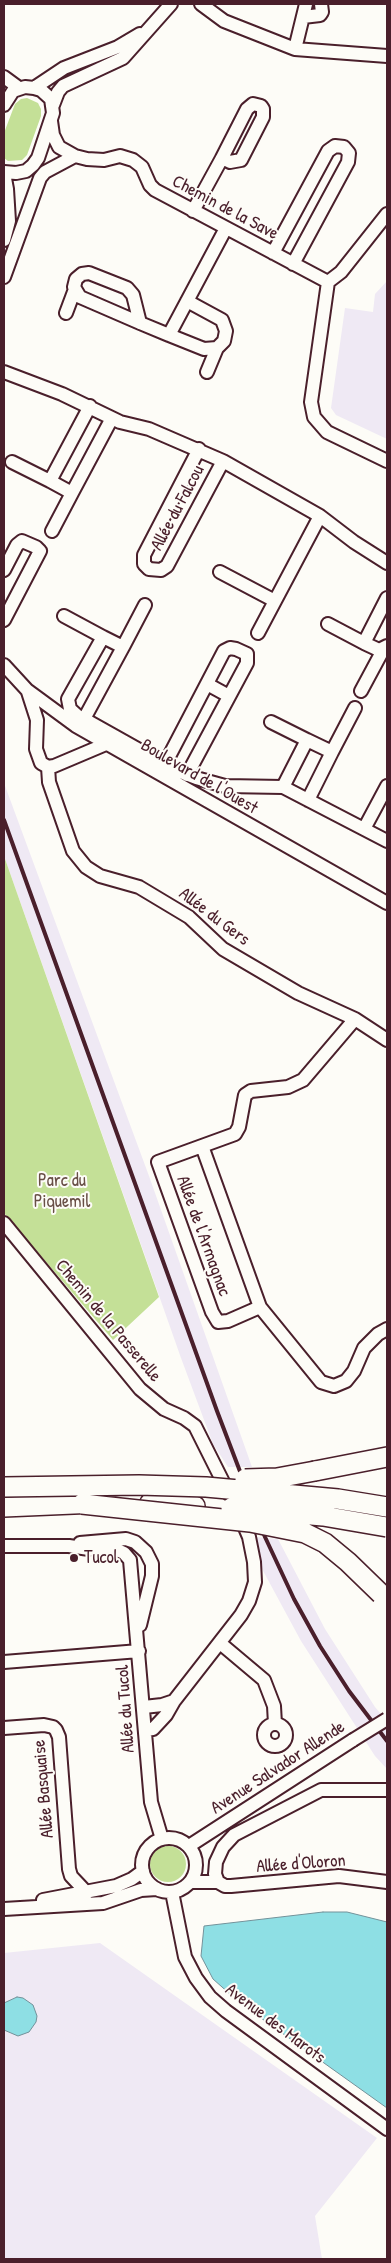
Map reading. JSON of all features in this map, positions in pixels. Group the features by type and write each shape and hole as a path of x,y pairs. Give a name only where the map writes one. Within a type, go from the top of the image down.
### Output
{"highway":[{"path":"4,1487 187,1476 260,1480 386,1458"},
{"path":"45,1485 206,1487 338,1499 387,1507"},
{"path":"4,1507 139,1503 264,1510 323,1516 387,1527"},
{"path":"82,1504 250,1522 305,1533 325,1543 348,1562 385,1598"}],"street":[{"path":"52,105 64,86 123,58 172,4"},
{"path":"201,4 224,22 295,49 387,56"},
{"path":"295,49 306,4"},
{"path":"303,17 320,15 322,10 321,4"},
{"path":"34,88 64,68 118,47 149,29"},
{"path":"4,77 19,88"},
{"path":"4,100 19,88 34,88 47,94 52,105 51,120 38,158 26,171 4,173 9,221 4,240"},
{"name":"Chemin de la Save","path":"51,120 53,135 59,147 75,156 104,160 120,156 133,160 142,167 152,188 328,282"},
{"path":"273,253 328,151 335,146 344,147 349,153 348,162 293,264"},
{"path":"4,276 40,178 46,172 75,156"},
{"path":"193,211 222,158"},
{"path":"387,214 341,272 328,282 311,397 313,414 320,426 327,432 387,460"},
{"path":"169,335 226,228"},
{"path":"66,313 75,289 76,279 87,273 127,288 133,295 140,323"},
{"path":"75,289 80,297 140,323 204,349 217,348"},
{"path":"187,301 216,316 224,323 226,338 217,348 207,372"},
{"name":"Allée du Falcou","path":"4,372 90,406 128,425 149,429 200,449 320,516 354,542 387,563"},
{"path":"50,481 90,406"},
{"path":"52,531 112,418"},
{"name":"Allée du Falcou","path":"200,449 144,555 144,564 149,569 161,570 167,566 223,461"},
{"path":"12,462 72,493"},
{"path":"258,633 320,516"},
{"path":"4,570 17,546 22,541 36,546 40,551 4,620"},
{"path":"220,572 275,601"},
{"path":"364,643 387,598"},
{"path":"145,605 80,721 175,772 225,786 283,787 387,841"},
{"path":"64,616 123,647"},
{"path":"328,624 376,650 385,648"},
{"name":"Boulevard de l'Ouest","path":"103,636 68,699 70,709 80,721 106,744 175,772 387,904"},
{"name":"Boulevard de l'Ouest","path":"230,648 246,654 248,659 229,696 175,772 207,684 224,651 230,648"},
{"path":"361,691 385,648"},
{"name":"Boulevard de l'Ouest","path":"4,665 27,690 80,721"},
{"path":"207,684 229,696"},
{"name":"Allée du Gers","path":"27,690 37,720 36,743 38,758 41,763 48,767 49,782 73,851 86,867 100,876 139,887 189,917 223,949 298,993 355,1019 387,1040"},
{"path":"308,800 355,708"},
{"path":"271,722 332,752"},
{"path":"283,787 307,740"},
{"path":"48,767 106,744"},
{"path":"364,829 387,786"},
{"name":"Allée de l'Armagnac","path":"260,1307 228,1321 218,1322 212,1312 158,1162 236,1132 245,1095 256,1090 288,1087 303,1080 355,1019"},
{"name":"Allée de l'Armagnac","path":"202,1146 260,1307 321,1382 331,1385 342,1384 349,1378 364,1348 378,1334 387,1329"},
{"name":"Chemin de la Passerelle","path":"4,1223 140,1389 164,1408 195,1426 207,1452 216,1464 249,1537 255,1582 249,1602 220,1643 174,1700 166,1715 153,1729 145,1730"},
{"path":"68,1546 94,1541 126,1539 140,1545 146,1552 152,1564 152,1576 142,1610 138,1644"},
{"path":"4,1546 68,1546 115,1550 127,1556 131,1567 132,1603 138,1644"},
{"path":"220,1643 264,1680 274,1706 275,1724"},
{"name":"Allée du Tucol","path":"4,1662 138,1644 151,1802 162,1840"},
{"path":"144,1707 162,1706 174,1700"},
{"name":"Avenue Salvador Allende","path":"189,1846 387,1719"},
{"name":"Allée Basquaise","path":"4,1728 44,1725 55,1728 59,1737 69,1869 71,1876 87,1893"},
{"path":"218,1882 215,1874 216,1862 223,1847 234,1835 322,1790 387,1790"},
{"path":"4,1908 102,1903 141,1890 157,1889 172,1892 190,1882 195,1873 194,1854 189,1846 176,1839 162,1840 152,1844 146,1852 142,1861 143,1871 147,1880 157,1889"},
{"path":"4,1908 116,1886 132,1879 143,1871"},
{"name":"Allée d'Oloron","path":"190,1882 218,1882 225,1886 232,1886 339,1876 387,1882"},
{"name":"Avenue des Marots","path":"172,1892 186,1957 196,1978 210,1997 226,2011 387,2129"}],"shaded area":[{"path":"387,281 387,439 336,415 331,408 345,308 373,312 375,294"},
{"path":"4,783 149,1176 252,1467 228,1467 213,1444 181,1358 4,856"},
{"path":"255,1537 278,1539 325,1629 375,1707 387,1721 387,1769 375,1756 301,1641 261,1567"},
{"path":"100,1943 377,2138 315,2216 322,2259 4,2259 4,1953"}],"green space":[{"path":"27,98 38,103 41,109 41,116 27,155 22,160 8,161 4,158 4,133 15,104 21,99"},
{"name":"Parc du Piquemil","path":"4,856 159,1297 113,1340 4,1213"},
{"path":"168,1846 181,1851 186,1864 181,1877 168,1882 155,1877 150,1864 155,1851"}],"water":[{"path":"323,1912 347,1912 387,1922 387,2108 240,2003 213,1979 201,1956 204,1926"},
{"path":"17,1997 23,1998 33,2005 37,2016 36,2022 29,2032 18,2036 4,2030 4,2003"}],"railway":[{"path":"4,820 217,1411 265,1537 294,1599 320,1646 349,1691 387,1741"}],"place":[{"name":"Tucol","path":"74,1558"}]}
